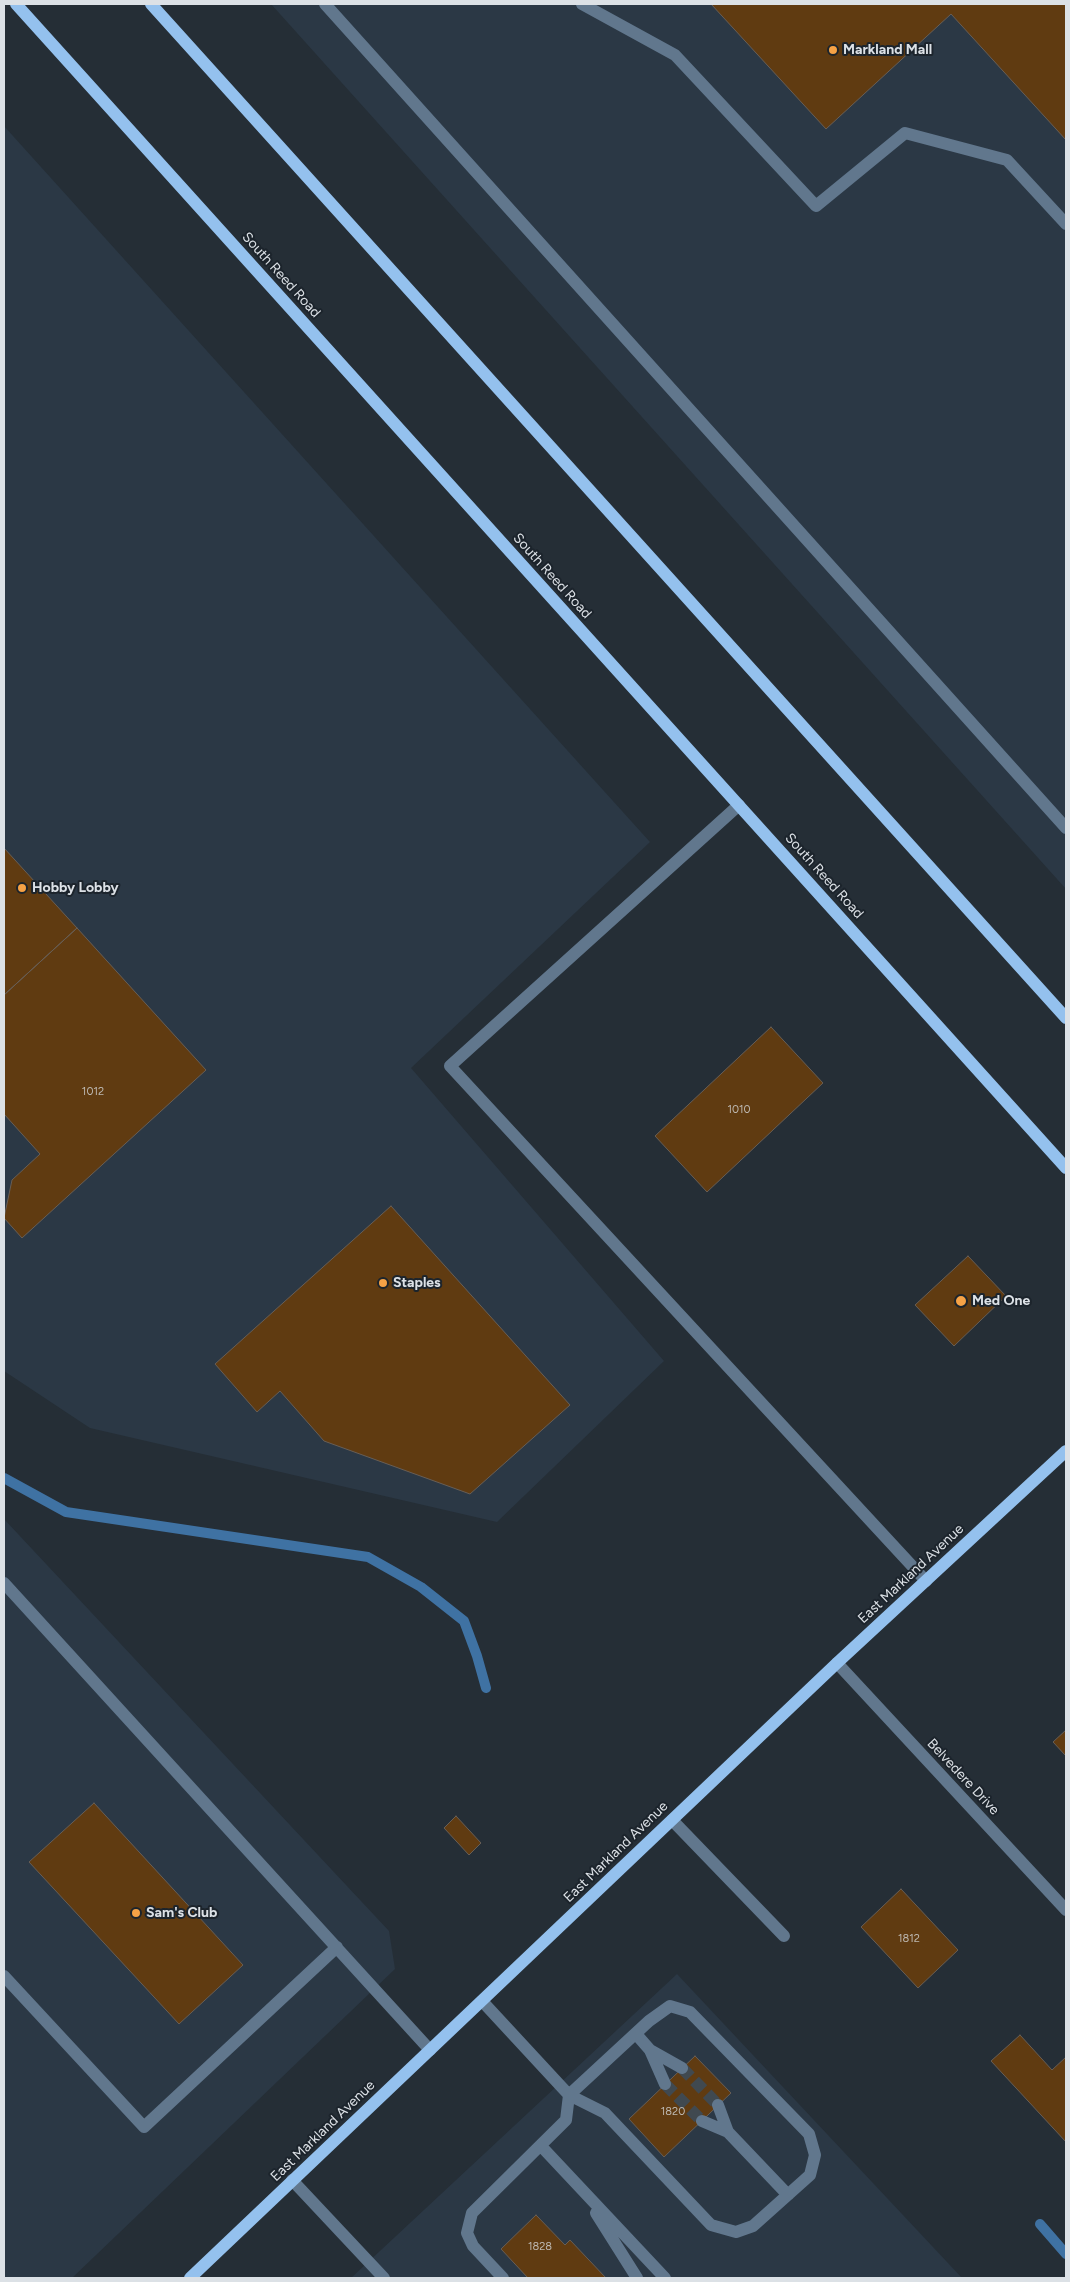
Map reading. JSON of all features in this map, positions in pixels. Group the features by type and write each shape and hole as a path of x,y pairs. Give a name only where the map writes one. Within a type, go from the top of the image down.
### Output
{"main road":[{"name":"South Reed Road","path":"16,4 1066,1168"},
{"path":"151,4 1066,1018"},
{"name":"East Markland Avenue","path":"190,2278 837,1663 1066,1451"}],"lane":[{"path":"325,4 1066,828"},
{"path":"582,4 675,55 816,206 905,133 1006,160 1066,224"},
{"path":"739,805 450,1066 926,1581"},
{"path":"4,1583 430,2050"},
{"name":"Belvedere Drive","path":"837,1663 1066,1910"},
{"path":"672,1820 784,1936"},
{"path":"4,1976 144,2127 337,1947"},
{"path":"482,2001 569,2095 605,2113 711,2225 736,2232 753,2226 810,2175 815,2155 809,2134 690,2012 670,2006 569,2095 566,2120 472,2212 467,2233 473,2246 503,2278"},
{"path":"636,2034 650,2050 665,2084"},
{"path":"650,2050 682,2068"},
{"path":"718,2105 728,2132 788,2194"},
{"path":"702,2122 728,2132"},
{"path":"541,2146 665,2278"},
{"path":"292,2180 384,2278"},
{"path":"580,2188 637,2278"}],"shaded area":[{"path":"271,4 1066,4 1066,889"},
{"path":"4,126 650,842 411,1068 664,1361 497,1522 90,1428 4,1371"},
{"path":"4,1519 389,1931 395,1969 72,2278 4,2278"},
{"path":"677,1974 962,2278 351,2278"}],"building":[{"name":"Markland Mall","path":"711,4 1066,4 1066,140 951,14 826,129"},
{"name":"Hobby Lobby","path":"4,848 77,928 4,995"},
{"path":"77,928 206,1070 22,1238 4,1218 12,1180 40,1154 4,1114 4,995"},
{"path":"771,1027 823,1083 707,1192 655,1136"},
{"name":"Staples","path":"391,1206 570,1405 470,1494 324,1441 280,1391 257,1412 215,1364"},
{"name":"Med One","path":"968,1256 1006,1296 954,1346 915,1305"},
{"path":"1066,1730 1066,1756 1053,1742"},
{"name":"Sam's Club","path":"94,1803 243,1965 179,2024 29,1862"},
{"path":"456,1816 481,1843 469,1855 444,1828"},
{"path":"901,1889 958,1950 918,1988 861,1927"},
{"path":"1020,2035 1052,2070 1066,2057 1066,2142 991,2061"},
{"path":"695,2056 731,2093 664,2157 629,2119"},
{"path":"536,2215 565,2245 570,2240 606,2278 528,2278 501,2249"}],"waterway":[{"path":"4,1478 66,1512 368,1557 421,1587 464,1621 486,1688"},
{"path":"1040,2224 1066,2254"}],"tunnel":[{"path":"682,2068 718,2105"},
{"path":"665,2084 702,2121"}],"place":[{"name":"Markland Mall","path":"833,50"},
{"name":"Hobby Lobby","path":"22,888"},
{"name":"Staples","path":"383,1283"},
{"name":"Med One","path":"961,1301"},
{"name":"Sam's Club","path":"136,1913"}]}
